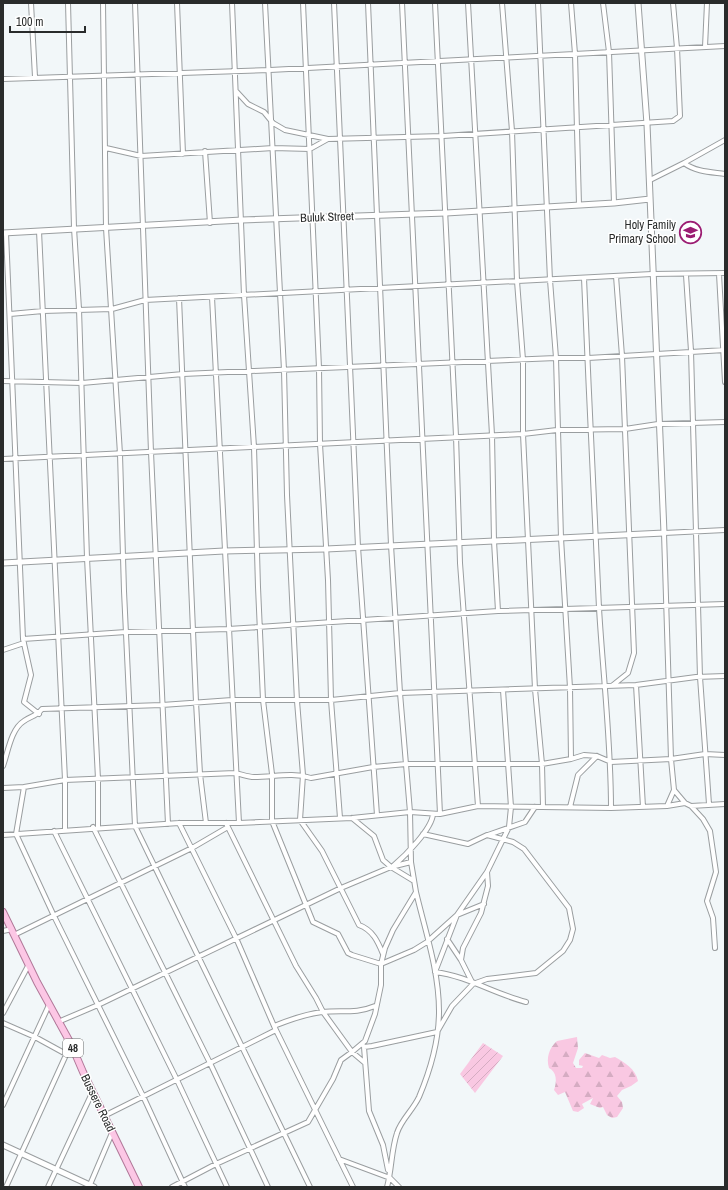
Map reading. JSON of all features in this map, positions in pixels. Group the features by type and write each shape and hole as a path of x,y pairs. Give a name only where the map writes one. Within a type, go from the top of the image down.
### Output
{"main road":[{"name":"Bussere Road","path":"3,912 28,966 71,1044 112,1134 139,1187"}],"street":[{"path":"31,3 35,77"},
{"path":"68,3 74,228 79,309 87,558 98,779 96,827 121,883 210,1063 268,1187"},
{"path":"103,3 106,228 120,454 135,826 243,1046 310,1187"},
{"path":"135,3 150,452 162,705 167,776 168,824"},
{"path":"177,3 181,72 182,154"},
{"path":"232,3 244,295 254,447 263,700 272,774 272,821 313,922 338,934 348,953 381,964 414,950 427,942 457,915 484,904"},
{"path":"265,3 273,123 272,148 277,218 284,370 285,446 297,701 303,776 300,820 322,851 359,925 370,932 378,942 383,955"},
{"path":"303,3 319,368 320,444 326,549 331,700 340,818"},
{"path":"334,3 346,290 352,367 358,547 377,815"},
{"path":"368,3 380,289 385,365 386,440 391,545 400,693 410,812 411,862 413,880 434,972 439,1011 434,1052 418,1098 397,1132 391,1157 390,1178 387,1187"},
{"path":"402,3 406,63 414,287 428,543 430,617 440,814"},
{"path":"435,3 456,436 460,563 468,691 478,806"},
{"path":"468,3 480,210 482,283 492,435 494,541 498,611"},
{"path":"502,3 512,131 517,282 523,360 523,434 535,689 542,764 543,807"},
{"path":"538,3 542,129 548,207 550,280 556,358 561,538 564,609 570,688 571,759"},
{"path":"571,3 576,54 579,205"},
{"path":"604,3 609,52 614,203"},
{"path":"638,3 650,180 652,274 664,533 671,759 674,790 667,806"},
{"path":"236,91 248,104 269,116 273,123 285,130 328,139 442,136 673,122 680,116 677,48 673,3"},
{"path":"705,47 708,3"},
{"path":"3,79 270,70 725,46"},
{"path":"106,148 141,156 272,148 310,149 328,139"},
{"path":"650,180 725,140"},
{"path":"205,151 210,222"},
{"path":"684,163 690,167 702,171 725,174"},
{"name":"Buluk Street","path":"5,233 277,218 446,213 614,203 650,199"},
{"path":"39,231 65,780 65,830"},
{"path":"5,233 10,314 11,381 16,459 23,641 31,675 24,702 39,714"},
{"path":"10,314 43,310 112,309 145,300 179,298 652,274 686,275 725,273"},
{"path":"718,274 725,382"},
{"path":"686,275 691,351 700,677 709,804"},
{"path":"613,686 628,673 633,663 634,653 622,356 616,276"},
{"path":"584,278 603,686 611,762 611,808"},
{"path":"212,297 239,823"},
{"path":"179,298 187,450 196,702 200,774 206,822"},
{"path":"3,382 11,381 82,384 183,374 556,358 588,358 723,350"},
{"path":"3,459 285,446 456,436 523,434 557,430 624,429 658,424 725,422"},
{"path":"3,563 224,551 326,549 725,530"},
{"path":"3,650 23,641 58,636 228,629 430,617 498,611 725,604"},
{"path":"3,766 18,725 39,714 42,709 162,705 232,700 331,700 434,691 636,685 700,677 725,676"},
{"path":"636,685 643,807"},
{"path":"434,972 457,915 487,872 504,840 509,827 510,807 503,690"},
{"path":"3,788 24,787 65,780 200,774 236,773 253,777 272,774 312,778 373,767 406,764 542,764 584,755 597,756 611,762 671,759 705,754 725,755"},
{"path":"570,807 578,775 597,756"},
{"path":"24,787 16,834 54,916 143,1096 185,1187"},
{"path":"674,790 685,803 691,806 703,819 710,831 716,872 707,901 713,918 715,948"},
{"path":"3,835 96,827 179,823 206,822 227,825 272,821 352,818 410,812 440,814 478,806 611,808 667,806 685,803"},
{"path":"691,806 725,804"},
{"path":"423,834 468,844 525,822 536,807"},
{"path":"391,867 402,859 428,829 433,814"},
{"path":"352,818 374,836 383,860 391,867 413,880 416,892 393,930 383,955 381,964 381,985 375,1006 375,1014 363,1045 369,1111 385,1152 390,1178"},
{"path":"179,823 236,938 275,1028 353,1187"},
{"path":"3,931 13,932 54,916 192,848 227,825"},
{"path":"227,825 296,966 323,1012 352,1052 365,1063"},
{"path":"54,831 177,1080 227,1187"},
{"path":"437,1032 452,1006 474,984 487,979 536,973 563,951 570,940 573,929 569,908 524,849 513,842 487,836"},
{"path":"58,1022 98,1006 341,888 391,867 411,862"},
{"path":"461,960 463,948 484,904 488,886 487,872"},
{"path":"447,939 461,960 474,984"},
{"path":"3,1013 28,966"},
{"path":"434,972 464,978 474,984 526,1002"},
{"path":"3,1104 49,1005"},
{"path":"104,1116 296,1018 323,1012 352,1012 375,1006"},
{"path":"3,1023 35,1037 66,1054"},
{"path":"172,1187 216,1164 284,1135 308,1122 333,1079 341,1060 363,1045 437,1032"},
{"path":"6,1187 71,1044"},
{"path":"48,1187 93,1091"},
{"path":"3,1145 91,1186 112,1134"},
{"path":"339,1160 390,1178 400,1187"}],"green space":[{"path":"577,1037 578,1048 573,1063 576,1068 582,1068 583,1066 579,1065 579,1060 585,1053 599,1058 602,1055 610,1058 615,1057 622,1061 632,1069 637,1077 638,1081 622,1090 617,1096 622,1102 623,1108 617,1117 612,1118 607,1115 603,1107 600,1108 590,1104 593,1098 582,1104 584,1108 578,1112 573,1111 565,1092 558,1095 554,1090 556,1078 554,1072 549,1068 548,1064 550,1050 557,1041"},
{"path":"483,1043 503,1056 475,1093 460,1074"}],"place":[{"name":"Holy Family Primary School","path":"691,232"}]}
